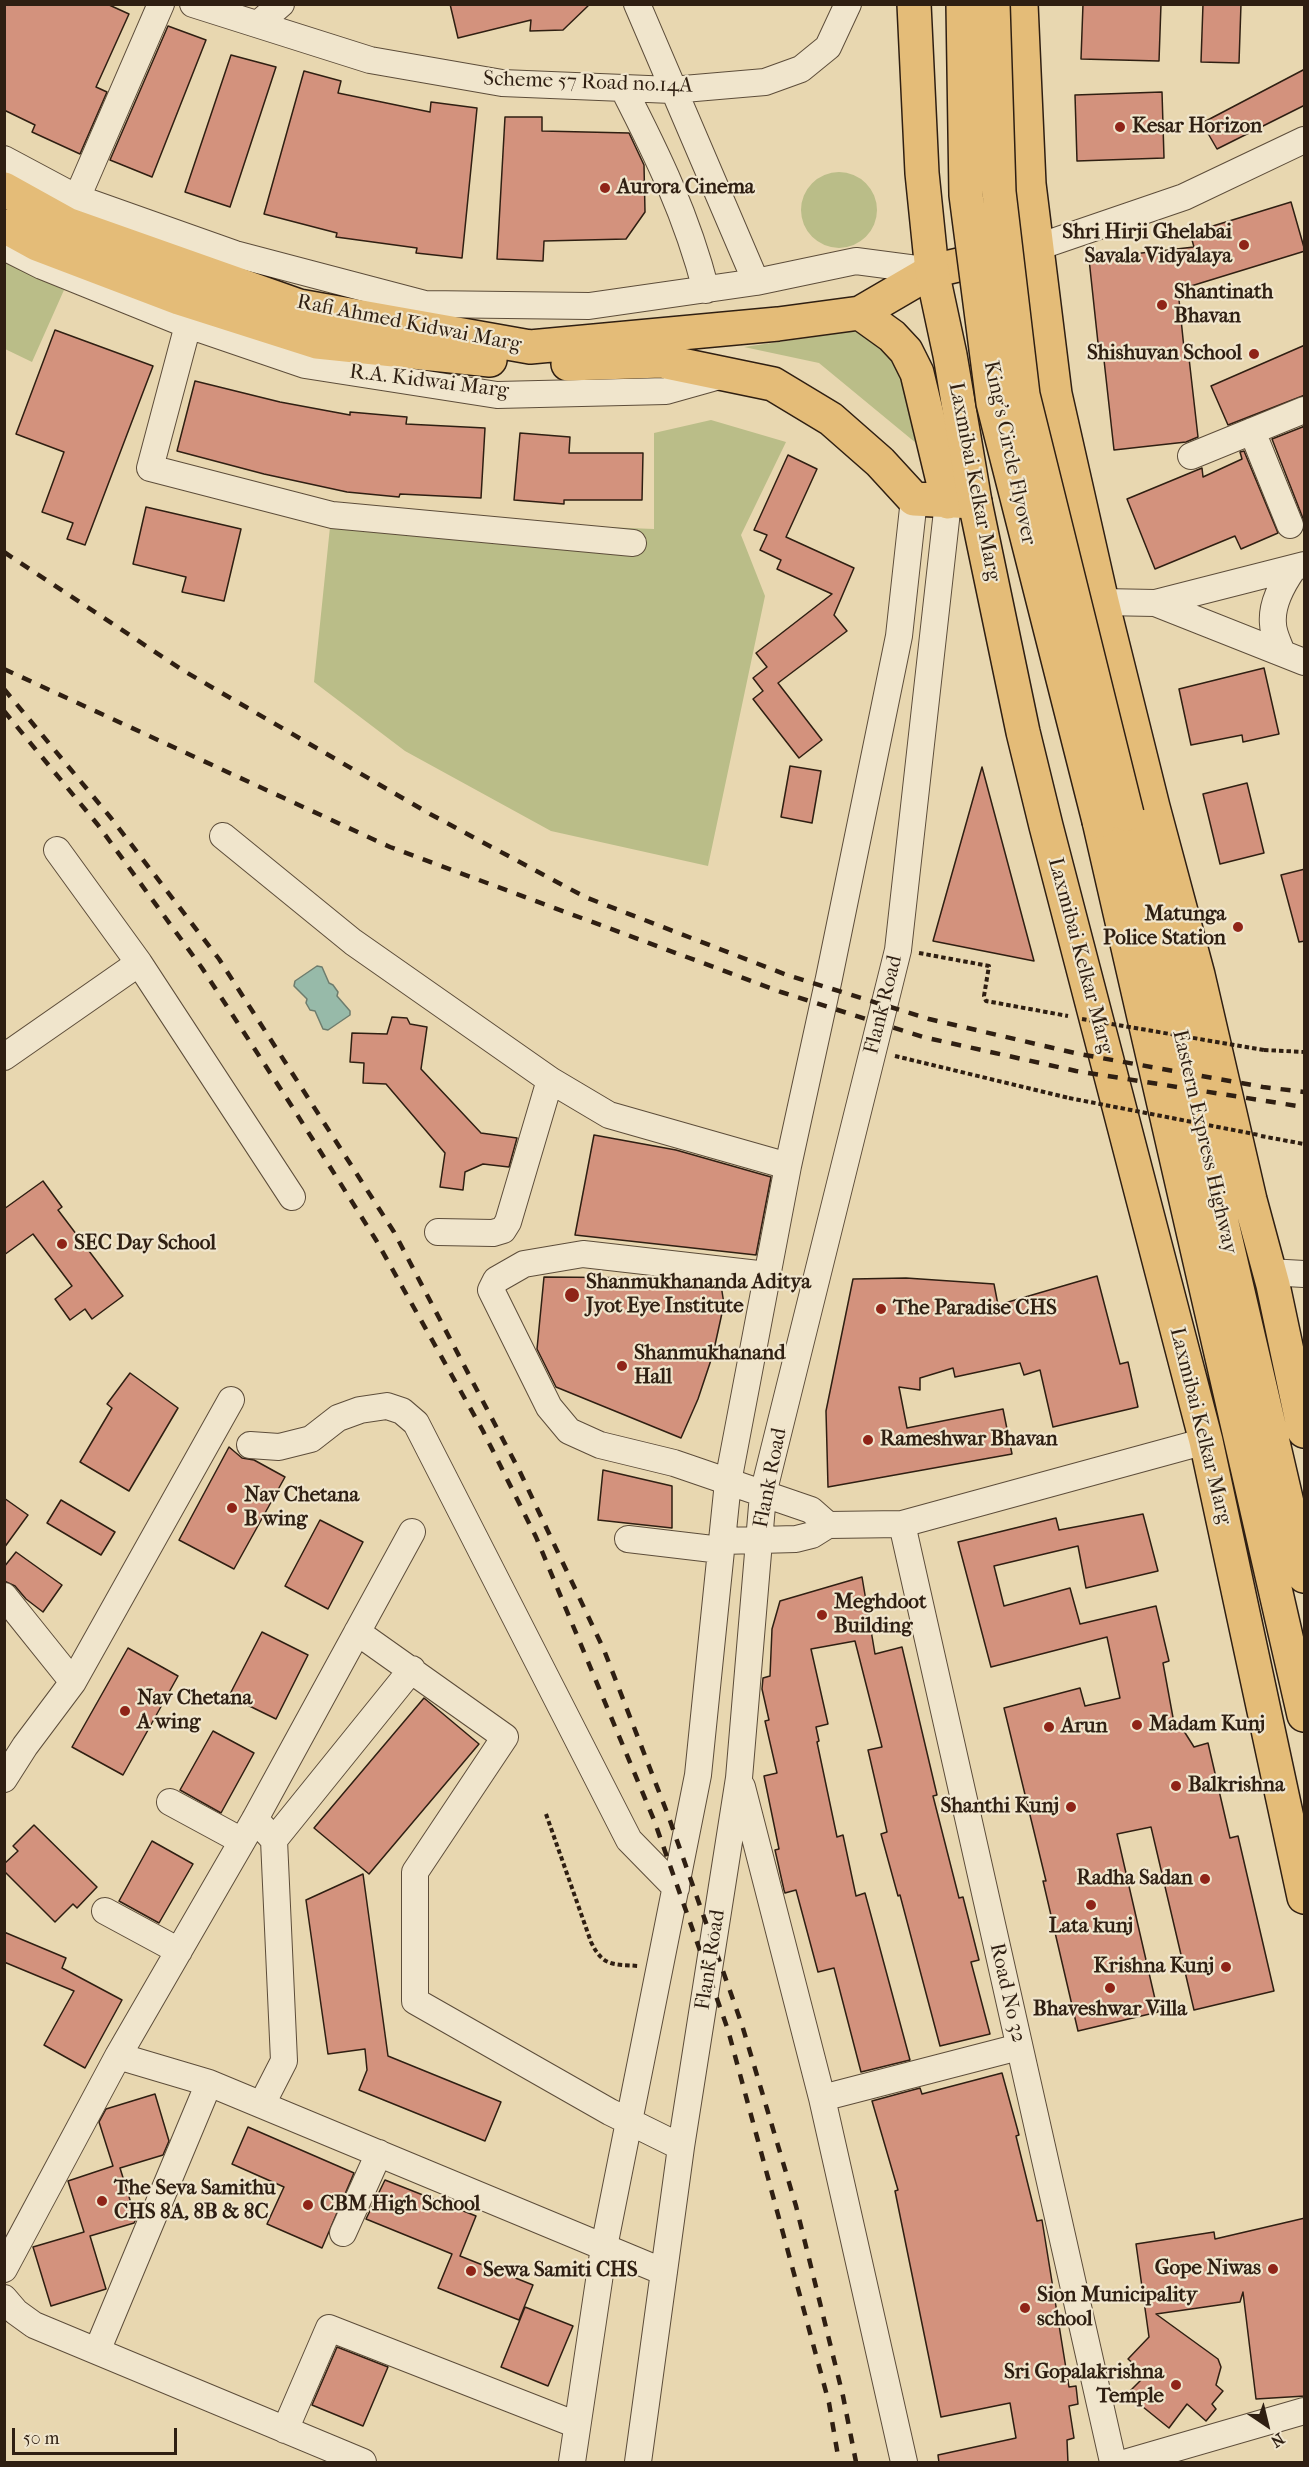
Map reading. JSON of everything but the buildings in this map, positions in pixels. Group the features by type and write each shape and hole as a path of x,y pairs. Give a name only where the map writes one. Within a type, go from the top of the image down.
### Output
{"main road":[{"name":"Laxmibai Kelkar Marg","path":"914,4 922,173 932,271 950,355 962,502 1023,732 1087,1011 1204,1434 1305,1897"},
{"name":"King's Circle Flyover","path":"963,4 966,195 993,404 1113,818"},
{"name":"King's Circle Flyover","path":"993,4 999,192 1023,395 1113,818"},
{"path":"1021,4 1029,184 1035,248 1055,394 1102,602 1198,975 1300,1400 1265,1473 1305,1714"},
{"name":"Rafi Ahmed Kidwai Marg","path":"4,189 67,224 299,306 530,347 778,324 860,313 932,271 1035,248"},
{"path":"4,226 37,244 179,298 317,342 539,365 662,361 726,374"},
{"path":"860,313 892,336 906,351 917,373 962,502 914,499"},
{"name":"R.A. Kidwai Marg","path":"726,374 773,384 831,419 880,462 914,499"},
{"name":"Eastern Express Highway","path":"1113,818 1265,1473"},
{"path":"1129,886 1198,975"},
{"path":"1087,1011 1129,886"},
{"path":"1204,1434 1265,1473 1305,1576"}],"street":[{"path":"77,198 161,4"},
{"name":"Scheme 57 Road no.14A","path":"193,4 370,60 403,66 502,83 672,90 765,82 801,69 828,47 848,4"},
{"path":"258,24 280,4"},
{"path":"637,4 756,282"},
{"path":"623,88 673,188 706,290"},
{"path":"1035,248 1184,197 1305,140"},
{"path":"4,159 77,198 235,254 426,304 589,306 756,282 856,261 932,271"},
{"name":"R.A. Kidwai Marg","path":"4,247 42,266 188,325 305,365 497,395 666,391 726,374"},
{"path":"188,325 150,468 332,514 633,543"},
{"path":"1191,456 1305,410"},
{"path":"1252,431 1290,525"},
{"path":"572,2463 604,2247 698,1775 728,1488 788,1166 898,636 914,499"},
{"name":"Flank Road","path":"638,2463 681,2147 739,1778 763,1494 898,950 962,502"},
{"path":"1102,602 1155,603 1299,567"},
{"path":"1293,657 1272,625 1275,603 1282,586 1299,567"},
{"path":"1155,603 1293,657"},
{"path":"223,836 353,942 550,1080 609,1115 788,1166"},
{"path":"57,850 139,963 292,1197"},
{"path":"4,1057 139,963"},
{"path":"438,1232 493,1233 503,1230 508,1222 550,1080"},
{"path":"728,1488 674,1463 600,1445 569,1431 549,1407 491,1290 496,1280 525,1264 583,1254 767,1275"},
{"path":"1270,1279 1305,1274"},
{"path":"1270,1279 1305,1286"},
{"path":"4,1779 25,1746 73,1682 231,1400"},
{"path":"250,1445 279,1447 311,1439 338,1418 360,1410 387,1406 402,1411 416,1423 629,1840 676,1888"},
{"path":"628,1539 722,1546 759,1540 796,1539 812,1535 828,1525 902,1524 1204,1434"},
{"path":"605,1463 763,1494 811,1510 828,1525"},
{"name":"Road No 32","path":"902,1524 1113,2463"},
{"path":"4,2269 118,2056 255,1819 412,1532"},
{"path":"4,1596 73,1682"},
{"path":"357,1632 505,1737 415,1872 415,2001 629,2122 681,2147"},
{"path":"274,1840 412,1669"},
{"path":"739,1778 822,2097 904,2463"},
{"path":"171,1802 242,1840"},
{"path":"255,1819 274,1840 284,2061 262,2104"},
{"path":"105,1911 178,1951"},
{"path":"822,2097 1019,2047"},
{"path":"118,2056 209,2083 664,2272"},
{"path":"97,2351 209,2083"},
{"path":"343,2233 379,2153"},
{"path":"4,2298 16,2313 34,2325 363,2463"},
{"path":"285,2430 329,2328 577,2425"},
{"path":"1128,2463 1305,2411"}],"path":[{"path":"898,950 989,966 984,996 986,1001 1087,1011 1264,1050 1305,1052"},
{"path":"873,1050 1069,1098 1305,1144"},
{"path":"546,1814 597,1956 607,1963 660,1969"}],"green space":[{"path":"832,172 846,172 860,178 871,189 875,195 877,210 875,225 866,237 854,246 832,248 818,242 807,231 801,217 801,203 807,189 818,178"},
{"path":"4,261 64,290 32,362 5,349"},
{"path":"862,330 909,370 922,448 819,363 744,347"},
{"path":"711,420 786,442 741,535 765,596 708,866 551,831 405,751 314,682 330,527 360,517 654,529 654,433"}],"shaded area":[{"path":"317,966 322,967 329,983 338,992 337,996 350,1011 350,1015 328,1030 323,1029 315,1011 310,1010 306,1003 307,999 294,986 295,981"}],"railway":[{"path":"4,552 184,671 430,814 585,897 787,975 929,1019 1079,1054 1263,1087 1304,1092"},
{"path":"4,669 390,847 781,992 923,1037 1076,1071 1304,1107"},
{"path":"4,689 111,818 219,959 394,1232 520,1472 604,1650 668,1815 742,2025 796,2206 843,2396 856,2462"},
{"path":"4,711 98,825 202,968 293,1108 376,1240 483,1431 536,1537 654,1820 728,2030 829,2403 839,2462"}],"place":[{"name":"Kesar Horizon","path":"1120,127"},
{"name":"Aurora Cinema","path":"605,188"},
{"name":"Shri Hirji Ghelabai Savala Vidyalaya","path":"1244,245"},
{"name":"Shantinath Bhavan","path":"1162,305"},
{"name":"Shishuvan School","path":"1254,354"},
{"name":"Matunga Police Station","path":"1238,927"},
{"name":"SEC Day School","path":"62,1244"},
{"name":"Shanmukhananda Aditya Jyot Eye Institute","path":"572,1295"},
{"name":"The Paradise CHS","path":"881,1309"},
{"name":"Shanmukhanand Hall","path":"622,1366"},
{"name":"Rameshwar Bhavan","path":"868,1440"},
{"name":"Nav Chetana B wing","path":"232,1508"},
{"name":"Meghdoot Building","path":"822,1615"},
{"name":"Nav Chetana A wing","path":"125,1711"},
{"name":"Madam Kunj","path":"1137,1725"},
{"name":"Arun","path":"1049,1727"},
{"name":"Balkrishna","path":"1176,1786"},
{"name":"Shanthi Kunj","path":"1071,1807"},
{"name":"Radha Sadan","path":"1205,1879"},
{"name":"Lata kunj","path":"1091,1905"},
{"name":"Krishna Kunj","path":"1226,1967"},
{"name":"Bhaveshwar Villa","path":"1110,1988"},
{"name":"The Seva Samithu CHS 8A, 8B & 8C","path":"102,2201"},
{"name":"CBM High School","path":"308,2205"},
{"name":"Gope Niwas","path":"1273,2269"},
{"name":"Sewa Samiti CHS","path":"471,2271"},
{"name":"Sion Municipality school","path":"1025,2308"},
{"name":"Sri Gopalakrishna Temple","path":"1176,2385"}]}
